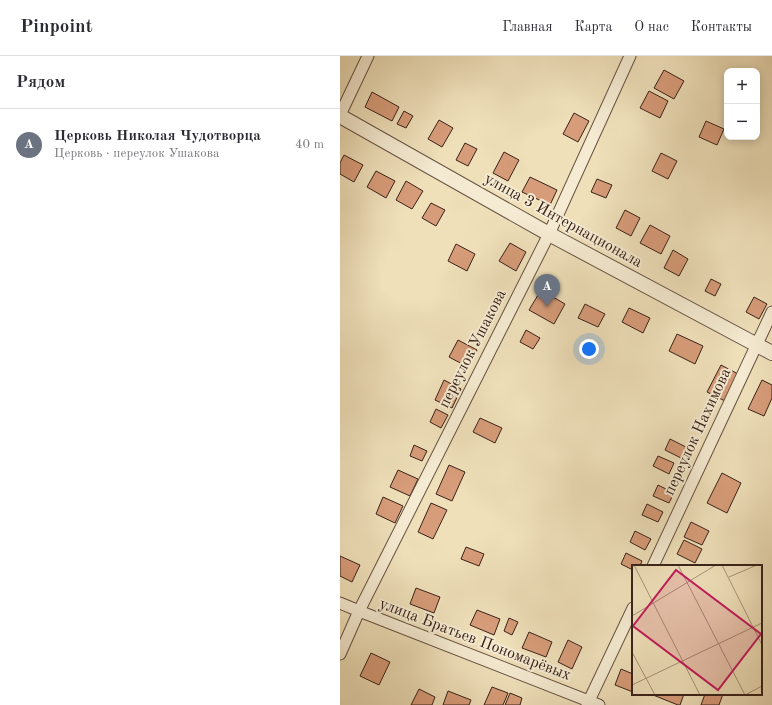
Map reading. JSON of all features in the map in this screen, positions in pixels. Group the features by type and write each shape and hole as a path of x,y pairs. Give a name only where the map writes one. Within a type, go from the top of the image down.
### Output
{"street":[{"path":"340,116 368,56"},
{"name":"переулок Ушакова","path":"340,654 359,611 549,234 630,56"},
{"name":"улица 3 Интернационала","path":"340,116 549,234 772,353"},
{"name":"переулок Нахимова","path":"653,565 772,312"},
{"name":"улица Братьев Пономарёвых","path":"340,603 592,704"},
{"path":"592,704 632,610"}],"building":[{"path":"664,70 684,81 674,99 654,88"},
{"path":"649,91 668,101 660,118 640,108"},
{"path":"372,92 399,107 392,121 365,107"},
{"path":"404,111 413,116 406,128 397,124"},
{"path":"574,113 589,121 578,142 563,134"},
{"path":"439,120 453,128 442,147 428,139"},
{"path":"706,121 724,129 717,145 699,137"},
{"path":"465,143 477,149 468,166 456,160"},
{"path":"504,152 519,160 508,181 493,173"},
{"path":"661,153 677,161 668,179 652,171"},
{"path":"344,155 363,165 354,182 340,174 340,163"},
{"path":"376,171 395,181 386,198 367,187"},
{"path":"530,177 557,190 550,205 522,192"},
{"path":"597,179 612,185 606,198 591,192"},
{"path":"406,181 423,191 412,209 396,200"},
{"path":"431,203 445,210 436,226 422,218"},
{"path":"625,210 640,218 631,236 616,228"},
{"path":"650,225 670,236 661,254 640,243"},
{"path":"510,243 526,252 516,271 499,261"},
{"path":"456,244 475,254 467,271 448,261"},
{"path":"673,250 688,259 679,276 664,268"},
{"path":"711,279 721,284 715,296 705,291"},
{"path":"541,290 565,304 554,324 529,310"},
{"path":"754,297 767,304 759,319 746,312"},
{"path":"585,304 605,314 598,327 578,318"},
{"path":"629,308 650,318 643,333 622,322"},
{"path":"526,330 540,338 533,349 520,342"},
{"path":"677,334 703,346 695,364 669,351"},
{"path":"458,340 477,350 468,367 449,357"},
{"path":"721,365 738,374 725,401 707,392"},
{"path":"444,380 461,389 452,408 435,400"},
{"path":"762,380 772,385 772,398 764,416 748,409"},
{"path":"436,409 448,415 441,428 430,422"},
{"path":"480,418 502,428 495,443 473,432"},
{"path":"670,439 686,447 681,458 665,450"},
{"path":"414,445 427,451 422,461 410,456"},
{"path":"658,456 674,463 669,474 653,466"},
{"path":"449,465 465,472 452,501 436,494"},
{"path":"398,470 418,479 410,496 390,487"},
{"path":"722,473 741,483 727,513 707,503"},
{"path":"658,485 674,493 669,503 653,496"},
{"path":"383,497 403,506 395,523 376,514"},
{"path":"431,503 447,510 433,539 418,532"},
{"path":"647,504 663,512 658,522 642,515"},
{"path":"691,522 709,531 702,545 684,537"},
{"path":"635,531 651,539 645,550 630,542"},
{"path":"684,540 702,549 695,563 677,554"},
{"path":"466,547 484,554 479,566 461,559"},
{"path":"626,553 642,561 640,565 632,565 632,570 621,564"},
{"path":"340,556 360,565 352,582 340,576"},
{"path":"416,588 440,597 434,613 410,604"},
{"path":"477,610 500,619 494,635 470,625"},
{"path":"509,618 518,622 512,635 504,631"},
{"path":"529,632 552,642 546,657 522,648"},
{"path":"568,640 582,647 572,669 558,662"},
{"path":"371,653 390,662 379,685 360,676"},
{"path":"621,669 632,674 632,692 615,685"},
{"path":"492,687 508,693 503,705 484,705"},
{"path":"419,689 435,697 432,705 411,705"},
{"path":"448,691 471,700 469,705 443,705"},
{"path":"510,693 522,698 520,705 505,705"},
{"path":"653,695 684,695 680,705"},
{"path":"705,695 723,695 719,705 701,705"}],"place":[{"name":"Церковь Николая Чудотворца","path":"547,307"}]}
